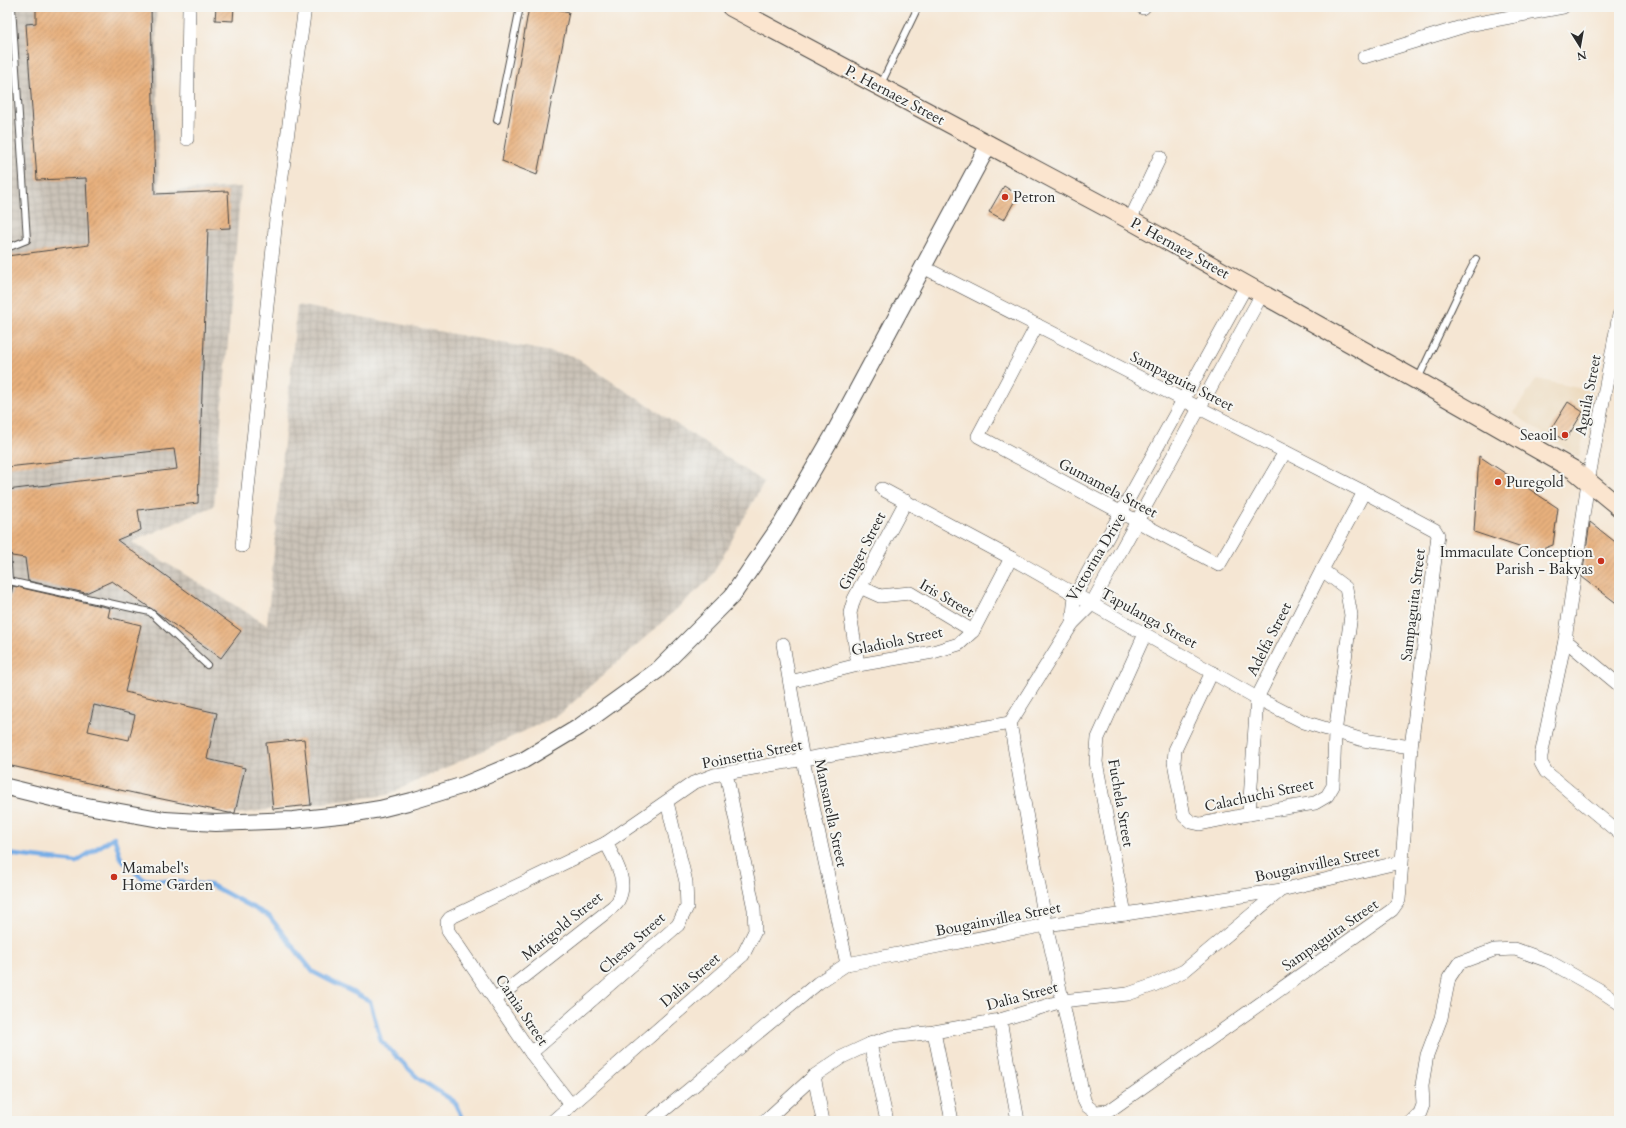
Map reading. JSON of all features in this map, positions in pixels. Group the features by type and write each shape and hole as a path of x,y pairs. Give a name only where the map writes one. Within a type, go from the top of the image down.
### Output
{"main road":[{"name":"P. Hernaez Street","path":"731,7 880,88 989,144 1130,220 1418,380 1574,470 1619,507"}],"street":[{"path":"187,139 189,7"},
{"path":"242,546 276,219 306,7"},
{"path":"1364,56 1468,26 1563,7"},
{"path":"7,787 76,804 165,820 216,823 255,823 349,814 399,804 464,785 524,760 579,728 658,670 732,596 782,523 832,437 989,144"},
{"path":"1130,220 1160,157"},
{"name":"Sampaguita Street","path":"924,266 1364,492 1435,530 1438,535 1411,747 1399,900 1392,910 1109,1111 1095,1112 1087,1106 1084,1100 1062,1001"},
{"name":"Victorina Drive","path":"1072,624 1075,596 1183,400 1254,290"},
{"name":"Victorina Drive","path":"1010,723 1072,624 1091,604 1199,408 1254,290"},
{"name":"Aguila Street","path":"1619,321 1588,482 1565,640 1541,756 1541,763 1546,772 1619,833"},
{"name":"Gumamela Street","path":"1037,325 978,436 1219,565 1286,452"},
{"name":"Tapulanga Street","path":"882,489 1011,558 1075,596 1304,722 1335,733 1363,740 1411,747"},
{"name":"Adelfa Street","path":"1249,814 1258,698 1322,570 1364,492"},
{"name":"Ginger Street","path":"858,665 850,613 854,599 906,501"},
{"name":"Gladiola Street","path":"790,682 858,665 932,652 959,644 973,631 1011,558"},
{"name":"Calachuchi Street","path":"1212,672 1175,750 1174,762 1184,816 1191,822 1200,824 1315,803 1327,796 1333,786 1335,733 1351,615 1346,588 1322,570"},
{"name":"Iris Street","path":"860,587 880,596 910,593 973,631"},
{"name":"Fuchela Street","path":"1125,914 1096,762 1096,750 1098,738 1145,634"},
{"path":"1565,640 1619,685"},
{"name":"Mansanella Street","path":"783,644 803,760 847,964"},
{"path":"1010,723 1046,925 1062,1001"},
{"name":"Poinsettia Street","path":"448,931 447,922 450,918 606,843 631,824 667,802 693,783 714,775 1010,723"},
{"name":"Dalia Street","path":"553,1121 743,955 755,932 754,909 726,773"},
{"name":"Chesta Street","path":"532,1053 678,925 687,907 686,882 667,802"},
{"name":"Marigold Street","path":"496,999 604,914 618,901 622,886 618,865 606,843"},
{"name":"Bougainvillea Street","path":"652,1121 818,983 847,964 1046,925 1281,890 1401,862"},
{"name":"Dalia Street","path":"765,1121 814,1076 842,1057 870,1044 892,1037 934,1032 1000,1020 1062,1001 1128,994 1154,985 1184,971 1281,890"},
{"name":"Camia Street","path":"448,931 532,1053 571,1105"},
{"path":"1412,1121 1420,1113 1423,1105 1422,1085 1427,1055 1441,1018 1449,978 1459,963 1494,950 1515,949 1548,961 1598,989 1619,1003"},
{"path":"1000,1020 1018,1121"},
{"path":"934,1032 952,1121"},
{"path":"870,1044 887,1121"},
{"path":"814,1076 823,1121"}],"lane":[{"path":"7,248 27,240 12,7"},
{"path":"497,120 520,7"},
{"path":"880,88 918,7"},
{"path":"1418,380 1476,259"},
{"path":"7,552 9,581 7,590"},
{"path":"9,581 150,612 207,665"}],"shaded area":[{"path":"7,7 156,7 159,191 241,187 214,506 132,542 267,625 297,305 573,356 764,482 710,579 559,715 387,795 235,814 7,765"},
{"name":"Seaoil","path":"1537,379 1592,391 1579,458 1513,413"}],"building":[{"path":"36,7 151,7 155,194 228,191 230,228 208,229 198,503 138,510 141,530 117,540 241,631 221,658 112,581 86,593 28,581 25,558 12,556 9,548 7,490 177,469 174,449 7,467 7,256 89,245 86,178 37,180 26,24 36,23"},
{"path":"216,7 234,7 233,21 215,20"},
{"path":"529,7 549,7 569,12 537,175 502,161"},
{"path":"1004,186 1018,195 1004,220 989,212"},
{"path":"1568,402 1583,412 1565,441 1550,431"},
{"name":"Puregold","path":"1479,456 1558,508 1553,545 1534,552 1474,532"},
{"name":"Immaculate Conception Parish - Bakyas","path":"1590,522 1619,545 1619,605 1582,577"},
{"path":"13,586 110,608 108,617 141,625 125,692 217,713 207,759 245,768 235,813 138,794 7,765 7,612","holes":["94,705 135,715 129,740 88,731"]},
{"path":"304,739 311,805 273,809 266,743"}],"waterway":[{"path":"7,854 76,862 114,837 121,859 143,879 211,885 269,916 313,972 370,1001 381,1041 418,1078 455,1102 463,1121"}],"place":[{"name":"Petron","path":"1005,197"},
{"name":"Seaoil","path":"1565,435"},
{"name":"Puregold","path":"1498,482"},
{"name":"Immaculate Conception Parish - Bakyas","path":"1601,561"},
{"name":"Mamabel's Home Garden","path":"114,877"}]}
